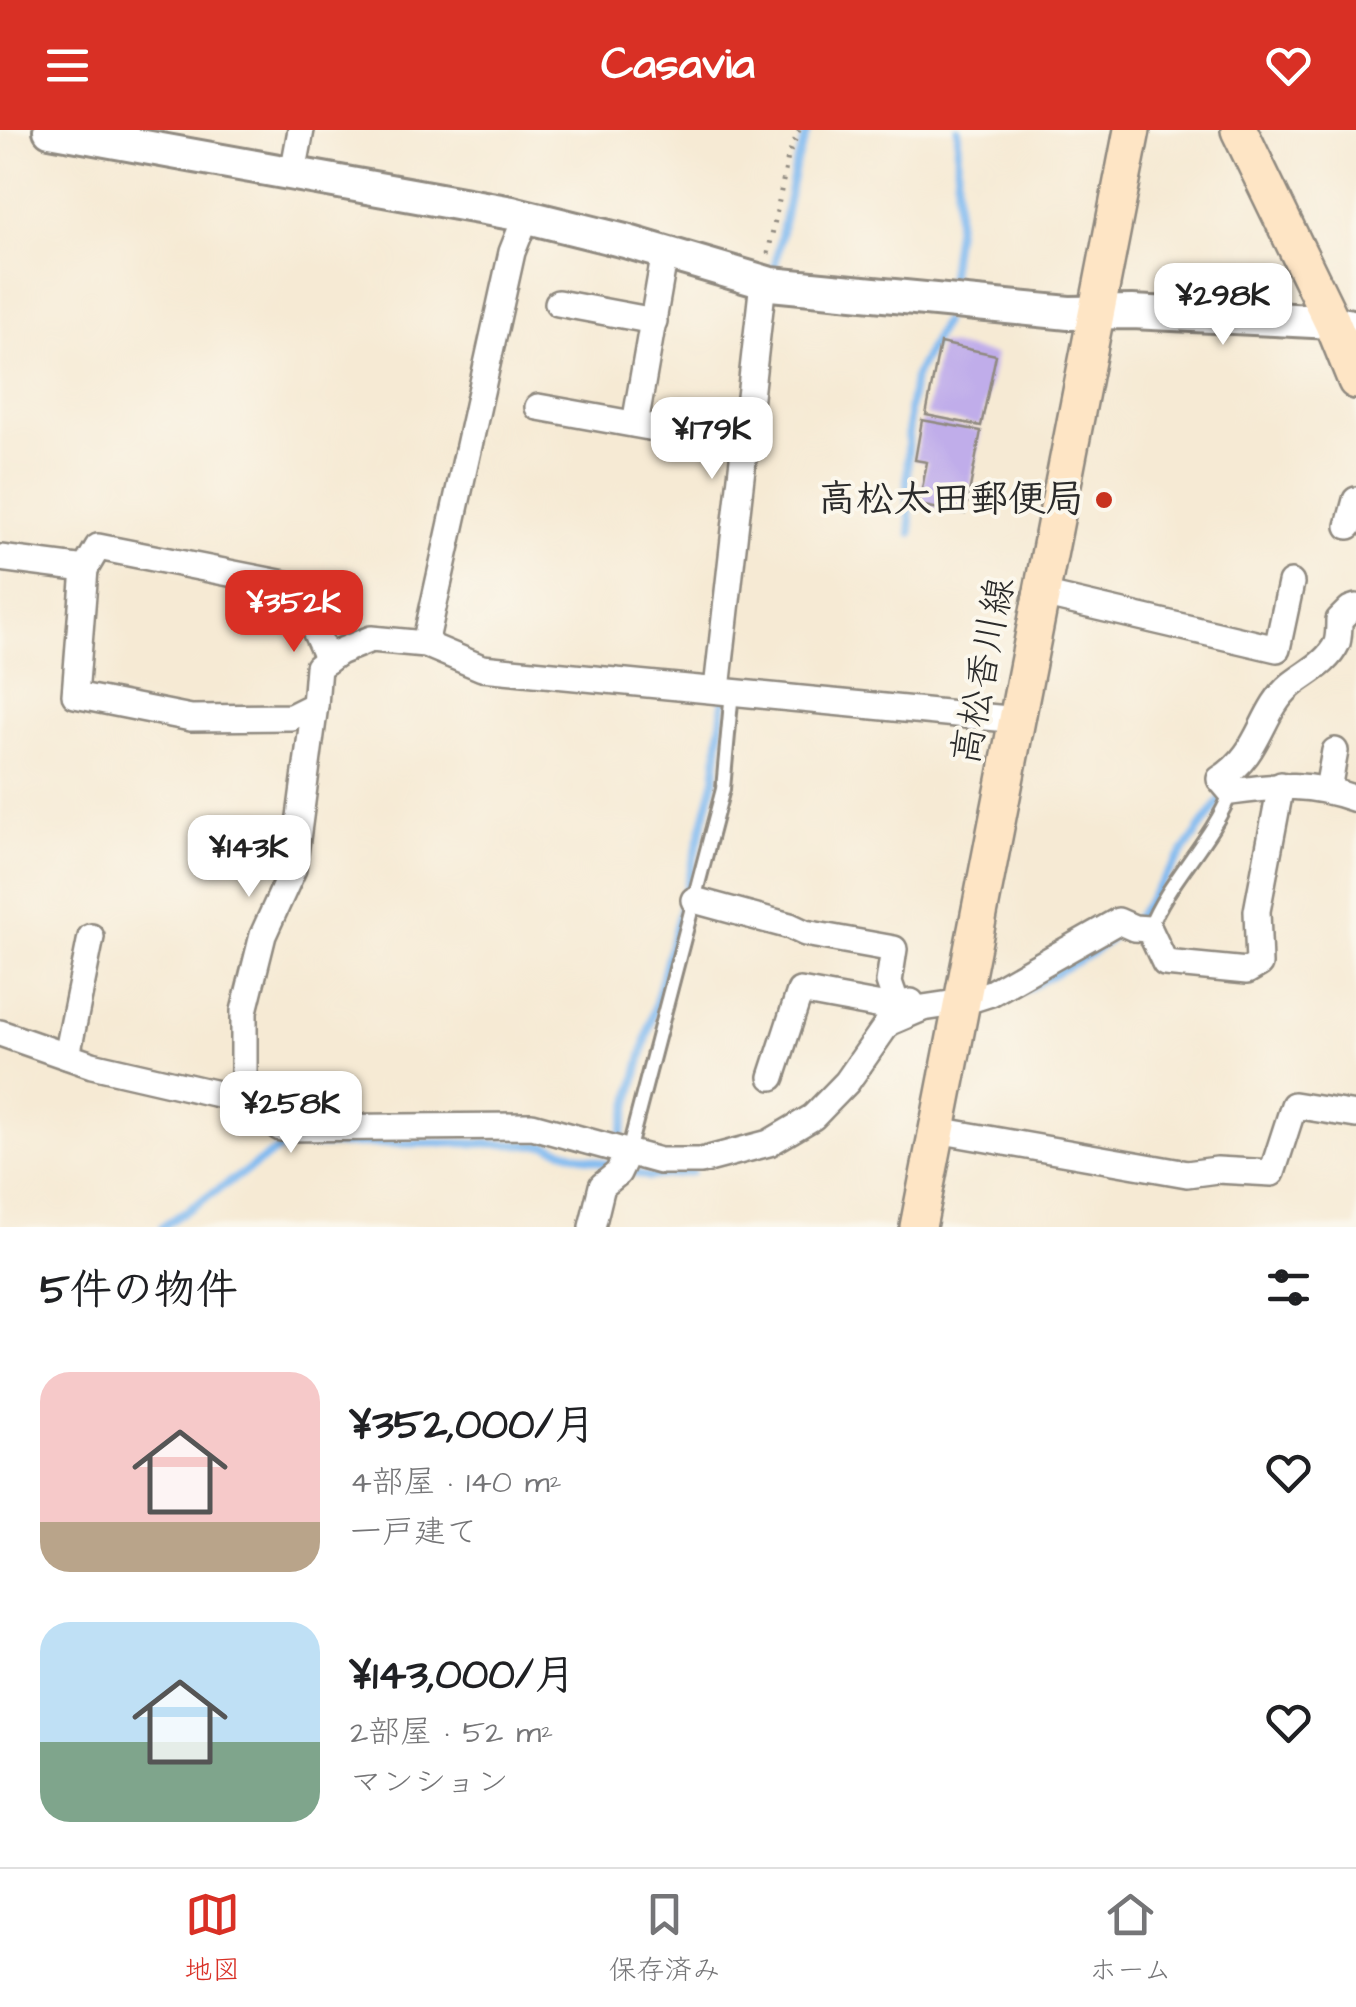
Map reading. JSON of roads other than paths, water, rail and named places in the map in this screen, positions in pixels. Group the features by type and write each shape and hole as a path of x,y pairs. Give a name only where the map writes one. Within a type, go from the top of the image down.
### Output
{"main road":[{"name":"高松香川線","path":"918,1227 1132,130"},
{"path":"1239,130 1344,325 1356,382"}],"street":[{"path":"50,130 526,217 770,283 1070,313 1096,311 1344,325"},
{"path":"293,173 302,130"},
{"path":"425,644 512,252 526,217"},
{"path":"538,406 648,427 654,321 665,252"},
{"path":"724,690 770,283"},
{"path":"558,302 654,321"},
{"path":"1349,526 1356,500"},
{"path":"315,704 291,717 191,718 75,695 85,568 98,547 295,586 328,660"},
{"path":"0,558 85,568"},
{"path":"1042,594 1277,649 1292,583"},
{"path":"1356,607 1339,620 1338,641 1328,655 1315,670 1289,686 1247,757 1220,779 1229,796 1281,785 1328,789 1356,799"},
{"path":"244,1100 244,1012 263,934 293,869 318,667 339,652 370,639 425,644 482,668 1018,720"},
{"path":"1328,789 1335,751"},
{"path":"0,1033 92,1065 244,1100 280,1128 532,1126 620,1157 701,1161 769,1144 813,1117 847,1082 888,1023 922,1008 962,1006 992,993 1118,921 1135,927 1165,963 1247,971 1259,964 1256,910 1281,785"},
{"path":"694,900 805,933 894,949 889,982 897,1005"},
{"path":"67,1056 91,936"},
{"path":"772,1077 800,991 887,1007 962,1006"},
{"path":"937,1130 1187,1174 1217,1170 1272,1173 1294,1104 1356,1115"},
{"path":"592,1227 602,1186 620,1157"}],"lane":[{"path":"620,1157 723,789 724,690"},
{"path":"1135,927 1159,904 1229,796"}],"waterway":[{"path":"773,274 795,168 808,130"},
{"path":"949,282 957,221 958,130"},
{"path":"911,533 907,481 914,378 943,322"},
{"path":"619,1143 715,778 724,695"},
{"path":"1134,921 1221,799 1228,799"},
{"path":"993,1005 1090,954 1111,938"},
{"path":"162,1227 285,1145 546,1145 648,1177 692,1172"}],"place":[{"name":"高松太田郵便局","path":"1104,500"}]}
